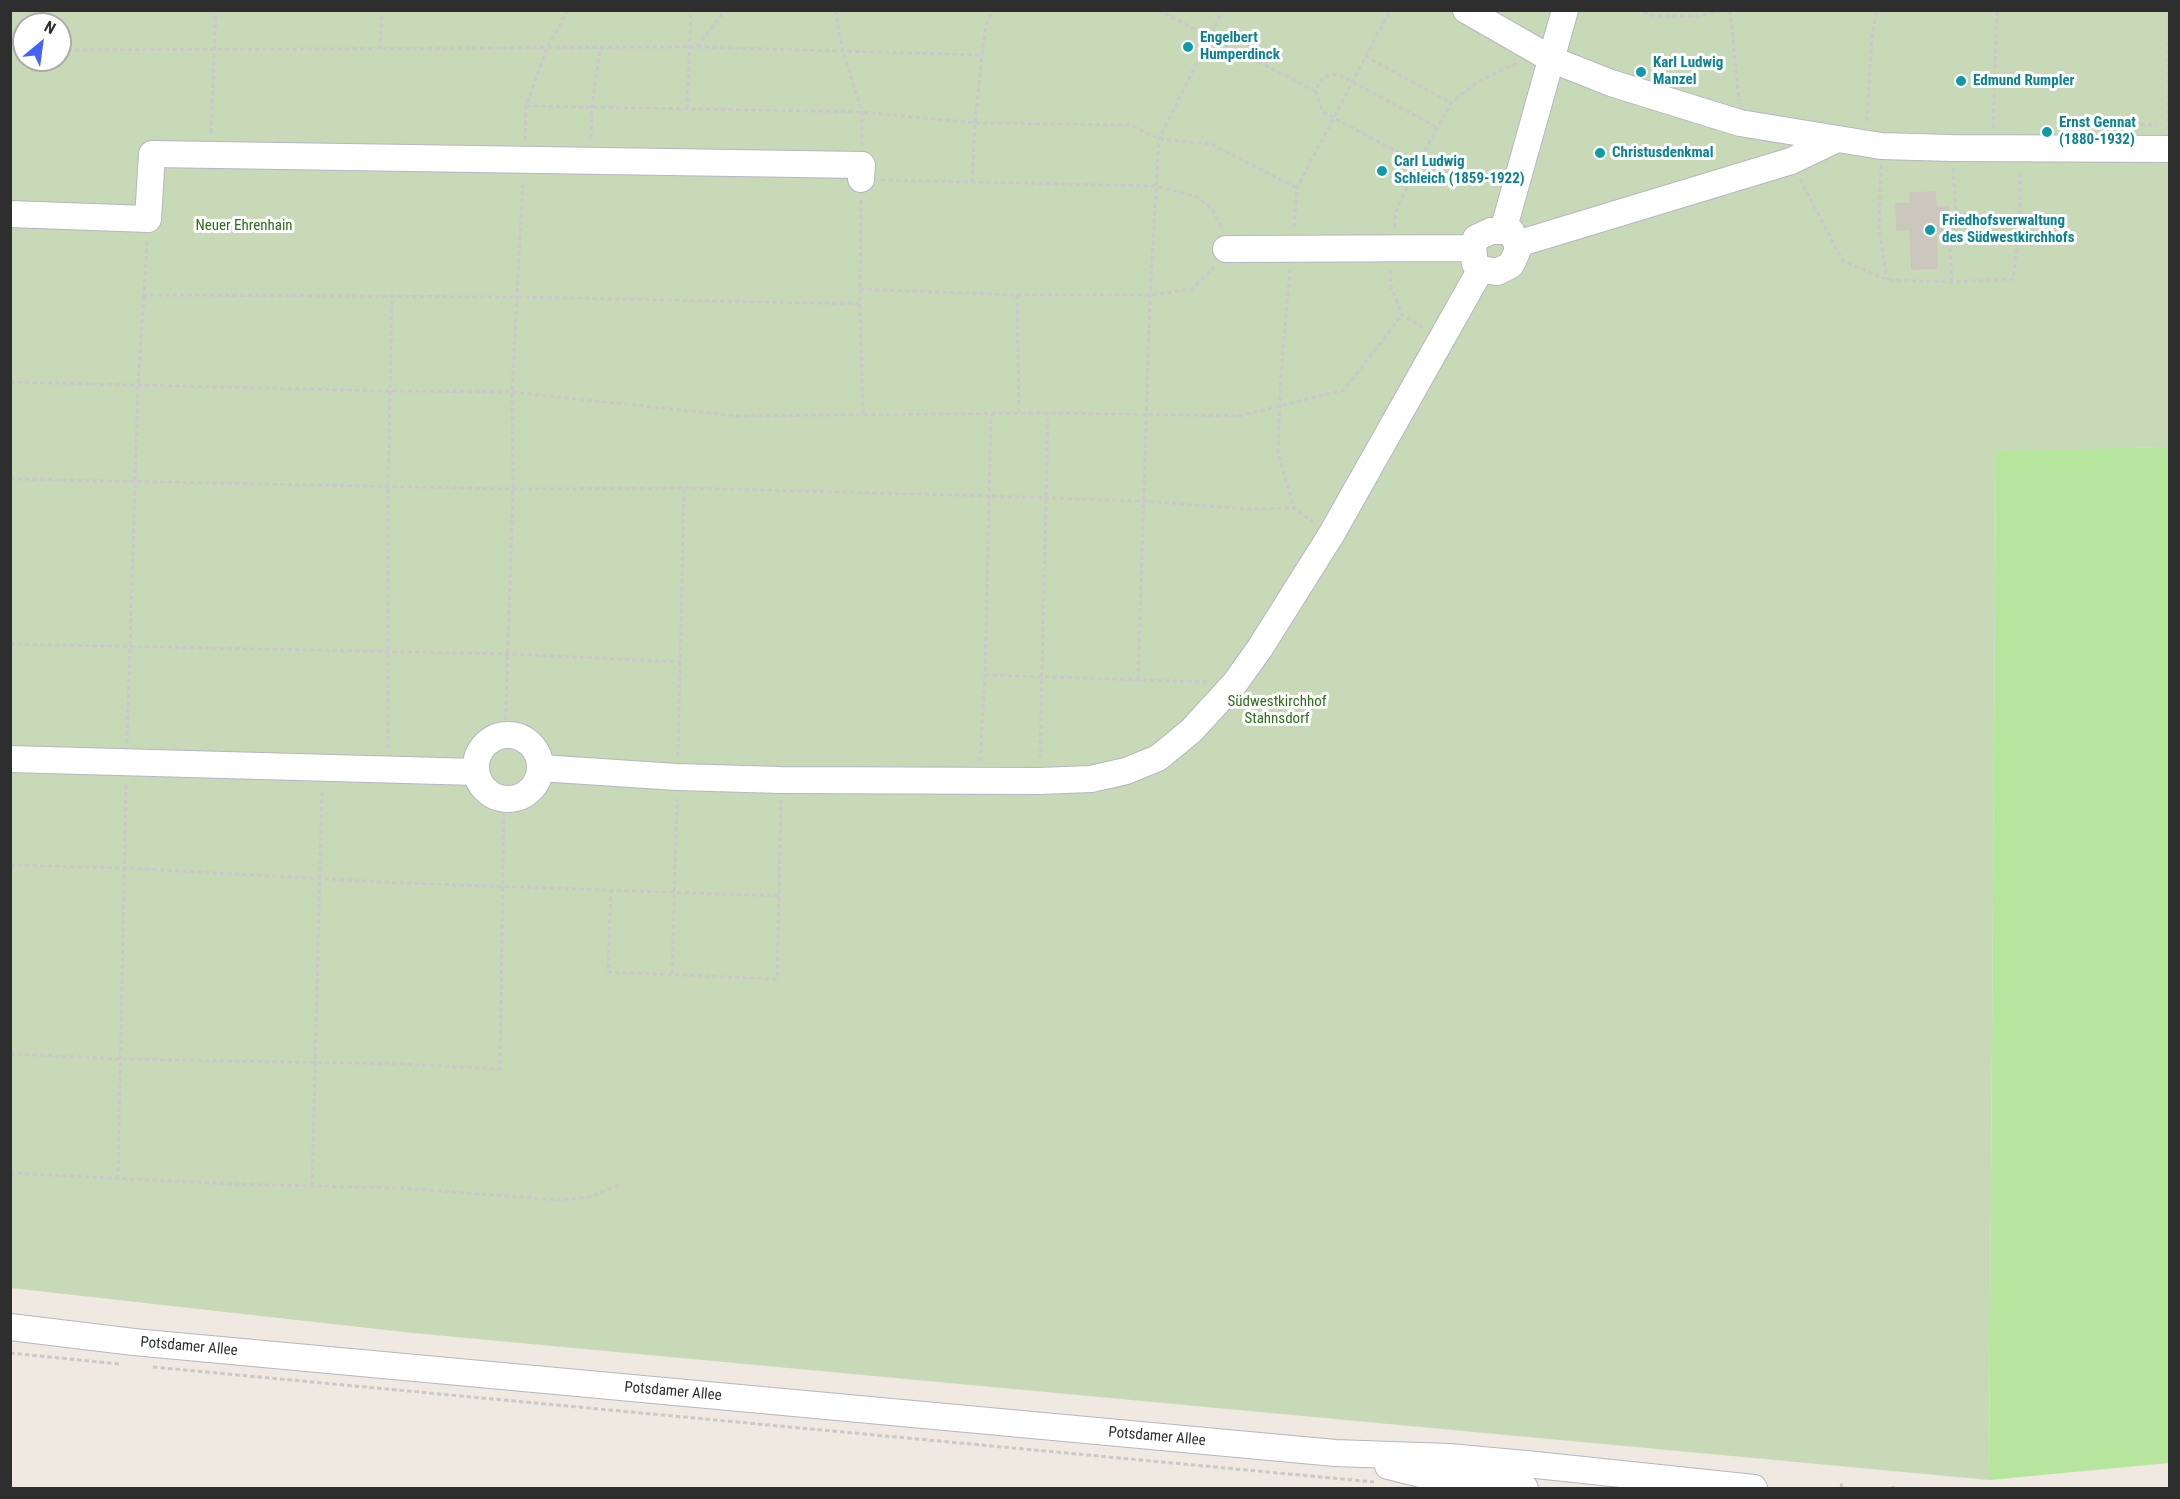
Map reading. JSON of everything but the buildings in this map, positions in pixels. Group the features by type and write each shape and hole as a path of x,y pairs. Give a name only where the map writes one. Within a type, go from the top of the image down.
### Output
{"street":[{"path":"1466,10 1546,57 1611,83 1740,123 1874,145 1952,148 2169,149"},
{"path":"1226,249 1394,248 1477,258 1497,272 1504,270 1515,259 1510,238 1546,57 1566,10"},
{"path":"540,768 677,777 781,780 1039,781 1092,779 1126,771 1158,758 1191,731 1235,683 1260,648 1331,535 1442,339 1477,258 1476,238 1491,231 1510,238 1791,160 1837,139"},
{"path":"10,214 148,219 152,154 590,161 861,172"},
{"path":"505,735 516,736 533,748 540,768 538,778 532,788 515,798 504,799 486,790 479,782 476,772 480,752 486,743 505,735"},
{"path":"10,759 476,772"},
{"name":"Potsdamer Allee","path":"10,1327 134,1342 1335,1453 1449,1457 1536,1477 1754,1488"},
{"name":"Potsdamer Allee","path":"1335,1453 1436,1478 1525,1488"}],"path":[{"path":"210,156 216,10"},
{"path":"380,50 382,10"},
{"path":"505,735 513,489 512,392 526,106 547,48 568,10"},
{"path":"687,109 691,10"},
{"path":"697,47 725,10"},
{"path":"835,10 843,51 862,112 860,304 863,416"},
{"path":"972,182 982,55 986,25 993,10"},
{"path":"1158,10 1315,91 1323,112 1418,163"},
{"path":"1138,680 1150,295 1159,139 1223,10"},
{"path":"1294,508 1278,453 1297,188 1390,10"},
{"path":"1636,10 1655,16 1699,16 1723,10"},
{"path":"1730,10 1740,123"},
{"path":"1877,10 1872,36 1874,145 1879,230 1887,280"},
{"path":"1992,148 1997,10"},
{"path":"2169,10 2169,149"},
{"path":"72,50 697,47 982,55"},
{"path":"590,161 592,107 600,48"},
{"path":"1365,56 1451,103"},
{"path":"1442,339 1402,315 1390,284 1396,211 1418,163 1451,103 1477,82 1503,69 1546,57"},
{"path":"1315,91 1323,77 1338,74 1438,128"},
{"path":"526,106 862,112 975,123 1131,124 1159,139 1211,144 1297,188"},
{"path":"1952,148 1956,213 1950,249 1952,282"},
{"path":"1791,160 1842,260 1887,280 1952,282 2013,279 2020,218 2020,148"},
{"path":"860,289 1150,295 1192,289 1209,274 1226,249 1222,227 1213,210 1198,196 1155,186 972,182 861,172"},
{"path":"1956,213 2020,218"},
{"path":"138,385 148,219"},
{"path":"1017,294 1019,414"},
{"path":"144,295 518,297 860,304"},
{"path":"387,768 389,391 392,297"},
{"path":"10,382 512,392 736,416 1048,413 1239,416 1344,390 1402,315"},
{"path":"1039,781 1048,413"},
{"path":"980,780 985,675 991,415"},
{"path":"10,479 513,489 684,488 1143,501 1247,509 1294,508 1331,535"},
{"path":"672,974 684,488"},
{"path":"10,644 509,654 681,662"},
{"path":"985,675 1235,683"},
{"path":"312,1186 323,767"},
{"path":"611,889 608,972 777,979 781,780"},
{"path":"10,1054 315,1064 402,1064 500,1069 504,799"},
{"path":"10,866 124,868 320,879 779,896"},
{"path":"10,1173 399,1188 560,1200 590,1197 619,1185"},
{"path":"10,1353 129,1365"},
{"path":"153,1367 1376,1482"},
{"path":"1841,1488 1842,1481"}],"green space":[{"name":"Südwestkirchhof Stahnsdorf","path":"11,11 2169,11 2169,447 1996,451 1989,1480 413,1333 11,1288"},
{"path":"2169,447 2169,1463 1989,1480 1996,450"}],"place":[{"name":"Engelbert Humperdinck","path":"1188,47"},
{"name":"Karl Ludwig Manzel","path":"1641,72"},
{"name":"Edmund Rumpler","path":"1961,81"},
{"name":"Ernst Gennat (1880-1932)","path":"2047,132"},
{"name":"Christusdenkmal","path":"1600,153"},
{"name":"Carl Ludwig Schleich (1859-1922)","path":"1382,171"},
{"name":"Friedhofsverwaltung des Südwestkirchhofs","path":"1930,230"}],"park label":[{"name":"Neuer Ehrenhain","path":"244,226"}]}
